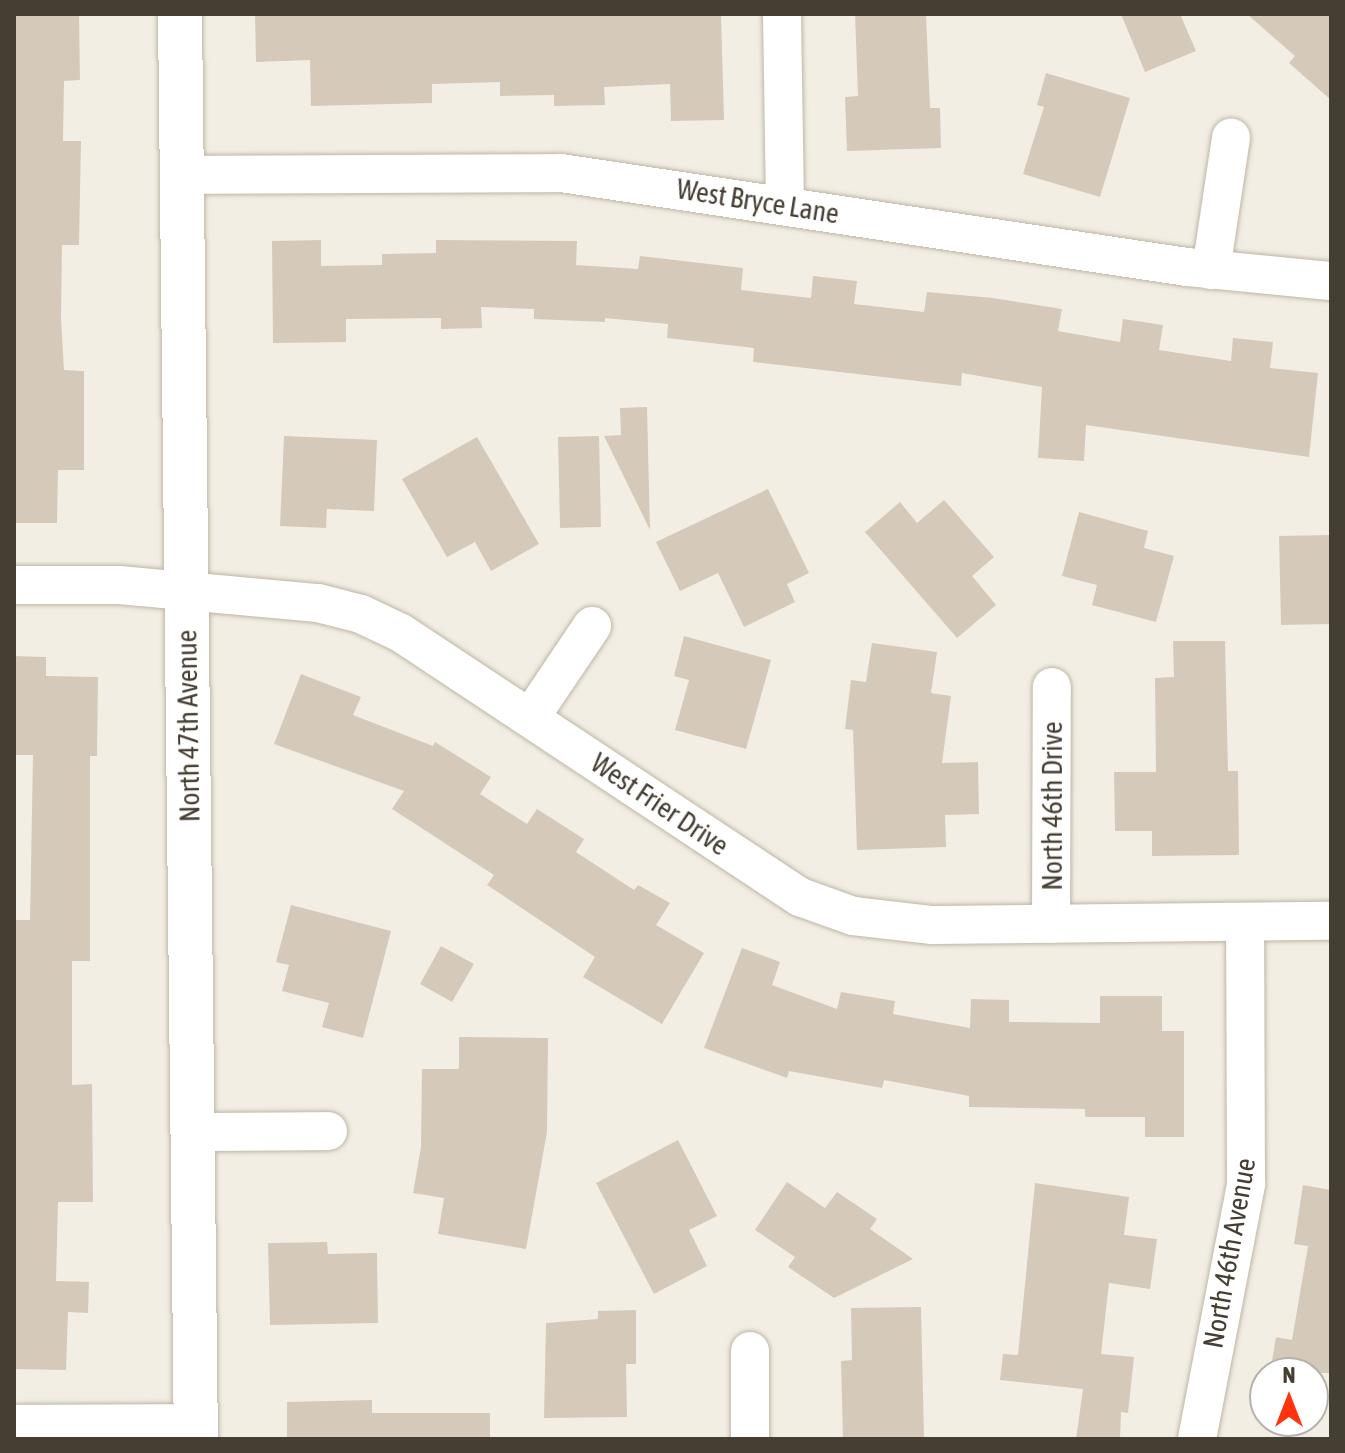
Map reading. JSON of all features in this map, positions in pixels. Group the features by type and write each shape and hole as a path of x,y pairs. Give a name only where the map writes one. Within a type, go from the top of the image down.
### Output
{"street":[{"name":"North 47th Avenue","path":"180,14 196,1431"},
{"path":"782,14 785,206"},
{"path":"1211,270 1231,137"},
{"name":"West Bryce Lane","path":"182,175 522,170 1211,270 1331,281"},
{"name":"West Frier Drive","path":"14,585 119,585 187,594 318,603 361,614 401,633 800,897 853,916 900,922 1051,924 1331,921"},
{"path":"530,718 592,626"},
{"name":"North 46th Drive","path":"1051,924 1052,687"},
{"name":"North 46th Avenue","path":"1197,1439 1246,1184 1245,922"},
{"path":"192,1132 328,1131"},
{"path":"750,1351 750,1439"},
{"path":"14,1424 196,1431"}],"building":[{"path":"14,14 79,14 80,80 64,81 63,141 81,141 79,245 62,245 61,319 64,370 84,371 84,470 58,470 57,523 14,523"},
{"path":"255,14 721,14 724,120 671,121 670,84 604,87 605,105 554,106 554,95 500,96 500,82 432,84 432,103 311,106 310,60 256,62"},
{"path":"855,14 926,14 930,108 940,108 941,148 847,151 845,97 858,96"},
{"path":"1121,14 1180,14 1196,51 1145,72"},
{"path":"1247,14 1331,14 1331,100 1289,63 1295,56"},
{"path":"1046,73 1130,98 1100,197 1023,174 1044,107 1037,105"},
{"path":"321,240 321,266 382,265 382,254 436,253 436,240 577,241 576,265 638,269 640,256 743,268 741,290 811,298 813,276 857,281 854,304 924,312 927,292 993,298 1062,309 1058,331 1120,342 1123,319 1163,325 1159,350 1231,361 1233,338 1273,342 1270,368 1318,373 1309,457 1086,425 1084,461 1038,458 1042,387 962,373 961,386 753,362 754,348 667,338 668,324 605,318 605,322 534,319 534,309 481,307 482,328 441,329 441,318 346,319 346,342 273,343 272,241"},
{"path":"647,407 650,530 604,436 621,435 620,408"},
{"path":"284,436 377,440 374,511 327,509 326,528 280,526"},
{"path":"599,436 601,527 560,528 558,437"},
{"path":"477,437 539,544 491,571 475,542 447,557 402,479"},
{"path":"768,489 809,573 787,584 795,602 744,627 718,573 680,591 656,542"},
{"path":"944,500 994,557 972,576 996,605 957,638 865,532 900,502 917,523"},
{"path":"1079,512 1148,531 1144,548 1174,556 1156,622 1092,605 1097,585 1062,576"},
{"path":"1331,535 1331,624 1281,625 1279,536"},
{"path":"684,636 771,660 746,749 675,730 689,680 674,676"},
{"path":"1173,641 1225,641 1228,771 1238,771 1239,855 1152,856 1152,831 1115,831 1114,772 1156,772 1155,678 1174,677"},
{"path":"872,643 937,652 931,693 951,696 942,763 978,762 979,814 945,815 946,847 857,850 853,730 845,729 851,680 866,682"},
{"path":"14,656 46,657 46,676 98,677 97,756 90,756 90,961 72,961 72,1085 92,1084 93,1202 58,1202 56,1281 89,1282 88,1313 68,1312 66,1370 14,1369 14,920 30,920 33,755 14,755"},
{"path":"301,674 361,697 353,715 433,746 435,742 491,777 480,794 527,824 537,809 584,839 576,852 634,890 638,885 670,903 656,925 704,953 662,1024 583,977 595,957 487,885 494,875 392,809 404,791 274,744"},
{"path":"291,905 391,931 363,1038 322,1027 329,1003 282,991 289,965 276,962"},
{"path":"441,946 474,964 452,1002 420,984"},
{"path":"742,948 780,962 772,985 837,1009 841,992 895,1001 893,1014 970,1028 971,999 1009,1000 1009,1022 1100,1023 1100,996 1162,996 1162,1031 1184,1031 1184,1137 1145,1137 1145,1117 1085,1117 1085,1109 969,1107 969,1096 884,1080 882,1088 789,1071 787,1078 704,1048"},
{"path":"459,1037 548,1038 547,1132 526,1249 438,1234 444,1198 413,1193 421,1147 422,1069 459,1069"},
{"path":"678,1140 717,1216 689,1230 707,1266 654,1294 596,1183"},
{"path":"787,1182 825,1208 837,1192 877,1219 870,1229 913,1259 834,1298 788,1267 795,1257 755,1230"},
{"path":"1035,1183 1129,1197 1124,1235 1157,1239 1150,1289 1109,1283 1101,1354 1134,1357 1128,1413 1121,1412 1120,1439 1076,1439 1083,1389 1000,1380 1003,1354 1018,1355"},
{"path":"1303,1185 1331,1190 1331,1373 1329,1357 1273,1357 1276,1337 1292,1340 1308,1246 1294,1244"},
{"path":"327,1242 328,1254 377,1253 378,1323 270,1325 268,1243"},
{"path":"921,1307 924,1439 843,1439 841,1361 852,1360 851,1308"},
{"path":"636,1310 636,1364 626,1364 627,1417 544,1418 546,1323 598,1319 598,1311"},
{"path":"372,1400 372,1413 490,1413 490,1439 287,1439 287,1402"}]}
